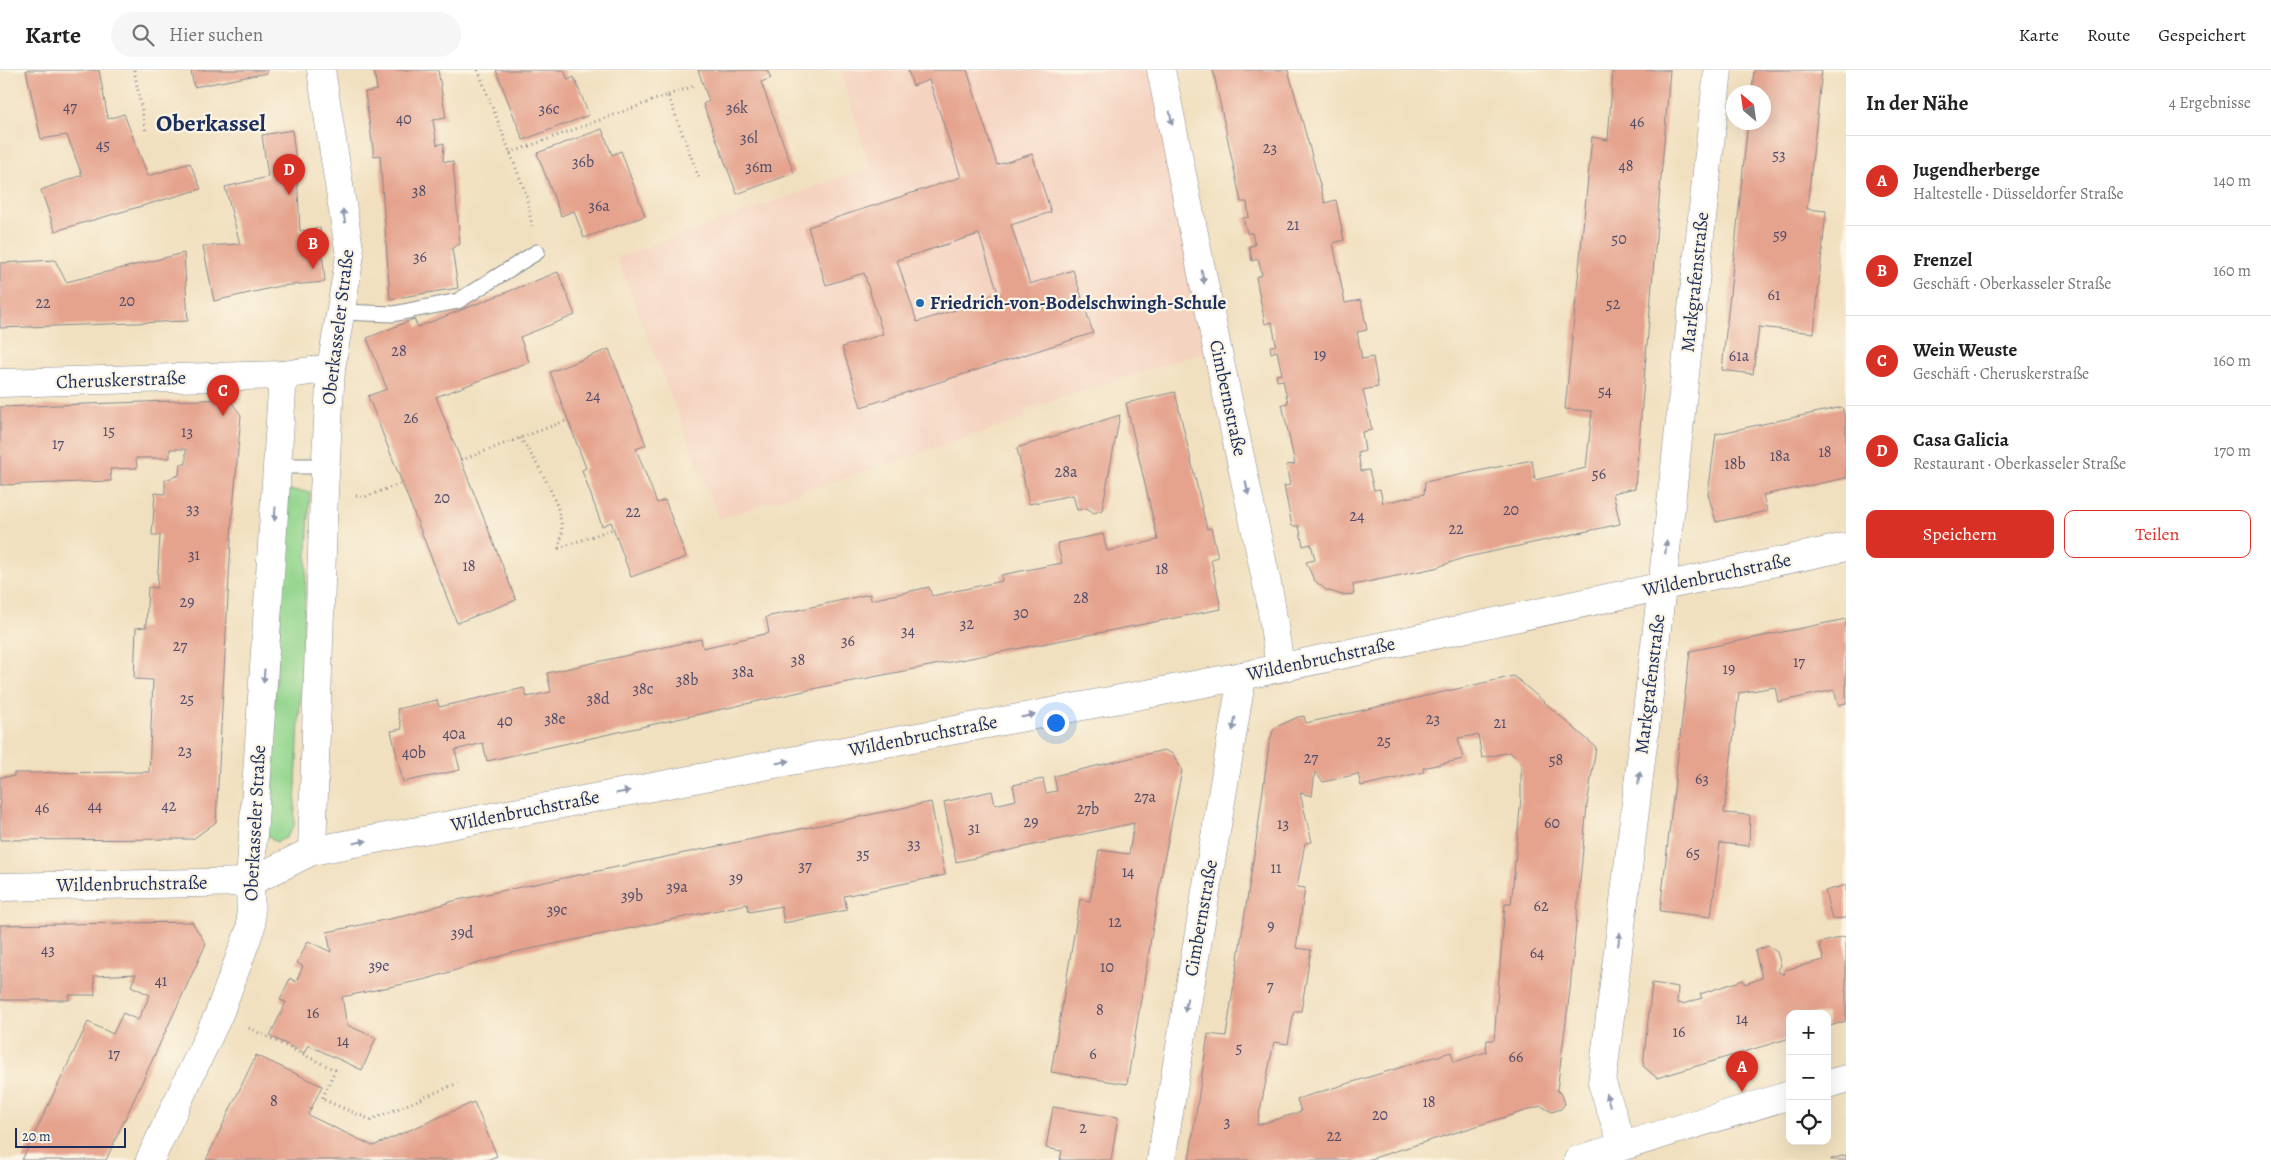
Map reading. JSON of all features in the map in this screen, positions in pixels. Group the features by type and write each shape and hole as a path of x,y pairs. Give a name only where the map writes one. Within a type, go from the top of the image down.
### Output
{"street":[{"name":"Oberkasseler Straße","path":"312,851 324,479 331,368 350,255 321,70"},
{"name":"Cimbernstraße","path":"1161,70 1270,598 1280,667"},
{"name":"Markgrafenstraße","path":"1623,1146 1602,1083 1662,587 1718,70"},
{"name":"Cheruskerstraße","path":"0,383 283,375 331,368"},
{"name":"Oberkasseler Straße","path":"150,1160 219,1014 251,927 250,882 283,375"},
{"name":"Wildenbruchstraße","path":"0,886 250,882 312,851 1242,676 1846,548"},
{"name":"Cimbernstraße","path":"1161,1160 1242,676"},
{"path":"1831,1083 1846,1079"},
{"path":"1578,1160 1786,1096"}],"lane":[{"path":"340,312 393,314 458,301 537,252"},
{"path":"278,466 324,479"}],"path":[{"path":"134,70 146,132"},
{"path":"478,70 526,194 537,252"},
{"path":"510,153 694,86"},
{"path":"668,95 699,178"},
{"path":"461,460 568,420"},
{"path":"520,438 540,467 549,486 562,532 559,548 613,529"},
{"path":"324,479 365,498 402,483"},
{"path":"219,1014 335,1070 322,1099 371,1120 458,1083"}],"shaded area":[{"name":"Friedrich-von-Bodelschwingh-Schule","path":"840,70 1149,70 1217,348 1024,410 1025,419 719,519 617,258 870,167"}],"green space":[{"path":"288,490 310,492 294,826 286,838 276,842 266,835"}],"building":[{"path":"26,70 99,70 108,119 124,114 148,176 190,163 201,189 55,231 41,190 82,175 67,135 41,139"},
{"path":"191,70 267,70 267,73 194,87"},
{"path":"374,70 438,70 446,118 433,120 437,145 444,143 443,161 453,162 460,244 452,248 458,288 390,299 380,155 374,156 365,92 377,90"},
{"path":"496,70 564,70 568,80 574,77 589,115 523,140"},
{"path":"698,70 767,70 771,78 761,82 794,173 737,194 703,104 709,101"},
{"path":"908,70 967,70 997,165 1032,154 1051,212 1011,225 1030,284 1073,270 1093,333 861,407 842,347 883,334 864,273 826,285 808,227 961,177 929,80 913,86","holes":["979,234 999,296 917,322 897,260"]},
{"path":"1213,70 1288,70 1325,203 1336,200 1344,240 1333,243 1345,303 1361,300 1367,330 1357,332 1362,359 1373,357 1378,387 1363,390 1372,430 1362,432 1365,451 1358,453 1361,471 1369,470 1374,490 1380,489 1383,503 1424,494 1425,482 1532,460 1535,480 1586,468 1592,411 1565,409 1592,137 1608,140 1613,70 1670,70 1635,488 1613,493 1620,524 1463,558 1435,568 1353,585 1354,594 1342,595 1326,590 1314,580 1306,562 1315,560 1311,544 1303,546 1299,526 1292,526 1284,486 1290,485 1286,465 1295,464 1282,404 1288,403 1283,380 1277,381 1276,375 1282,374 1277,351 1271,353 1270,346 1276,345 1272,322 1265,324 1256,277 1262,275 1258,259 1252,261 1249,246 1255,245 1252,233 1247,233 1243,218 1249,217 1247,202 1241,202"},
{"path":"1754,70 1822,70 1807,209 1826,211 1814,333 1759,327 1753,374 1722,370 1747,130 1771,130 1771,85 1753,85"},
{"path":"602,129 612,155 621,151 645,216 584,238 574,211 561,216 537,153"},
{"path":"292,130 297,171 300,231 320,228 325,282 280,286 214,301 203,246 240,244 225,187 268,177 262,135"},
{"path":"184,253 188,321 0,328 0,263 55,260 66,282"},
{"path":"558,272 575,315 520,337 529,362 436,397 516,600 457,623 368,396 387,389 367,338 414,319 418,327"},
{"path":"609,349 646,445 636,449 657,503 665,500 686,557 631,577 611,522 602,526 582,470 586,468 550,372"},
{"path":"1175,392 1207,529 1211,528 1218,557 1211,559 1221,609 827,686 487,761 483,743 455,750 460,770 403,782 391,731 402,729 397,709 437,700 439,707 524,688 527,697 551,692 547,673 701,639 703,648 769,633 766,617 870,594 871,600 929,587 932,596 1002,581 1001,575 1062,563 1057,543 1103,534 1107,551 1158,540 1126,403"},
{"path":"229,399 241,415 232,521 216,822 193,839 0,840 0,777 14,776 14,773 149,772 153,680 134,679 136,628 146,627 148,587 157,588 160,535 152,535 155,493 165,494 165,480 179,475 180,464 186,464 186,449 170,449 170,458 136,458 137,468 110,469 111,481 0,485 0,407"},
{"path":"1842,407 1846,420 1846,478 1763,495 1767,511 1716,522 1708,494 1716,434"},
{"path":"1120,415 1102,510 1094,513 1087,508 1077,510 1073,495 1029,504 1017,448"},
{"path":"1846,619 1846,703 1838,705 1834,690 1778,702 1775,687 1739,693 1724,813 1750,815 1749,846 1720,843 1711,917 1660,911 1690,651"},
{"path":"1514,676 1596,747 1587,805 1570,990 1557,1090 1562,1095 1565,1104 1561,1109 1552,1112 1541,1106 1367,1160 1189,1160 1208,1034 1226,1036 1269,744 1276,727 1304,716 1306,723","holes":["1478,735 1482,758 1510,752 1521,763 1521,798 1514,874 1511,904 1505,904 1494,1040 1487,1040 1486,1052 1454,1062 1451,1052 1297,1099 1301,1112 1257,1125 1274,1042 1288,1044 1294,1011 1301,1011 1311,950 1296,948 1305,888 1297,887 1305,843 1312,842 1300,793 1312,796 1315,772 1323,782 1358,774 1361,786 1424,772 1423,768 1463,759 1458,738"]},
{"path":"1164,750 1173,754 1182,770 1164,860 1127,1084 1051,1072 1080,899 1090,901 1099,850 1129,854 1134,823 956,862 944,802 992,791 995,805 1016,800 1013,785 1043,779 1046,793 1057,791 1054,776"},
{"path":"931,802 945,875 844,896 847,910 784,923 781,906 749,912 747,904 511,953 427,979 342,997 347,1025 376,1038 362,1070 308,1045 304,1053 270,1036 286,1002 280,1000 290,978 296,982 303,966 297,963 308,941 331,952 327,932 413,914 453,901"},
{"path":"1846,885 1846,918 1832,919 1825,891"},
{"path":"192,922 206,944 106,1160 22,1160 88,1022 113,1034 123,1013 138,1020 150,995 131,986 136,974 94,976 95,995 69,995 69,1000 0,1000 0,925"},
{"path":"1846,936 1846,1021 1831,1026 1831,1010 1786,1010 1786,1039 1657,1078 1643,1066 1652,983 1678,987 1677,1003 1683,1004 1702,998 1700,994 1743,980 1745,984 1762,978 1755,951 1768,946 1777,952 1781,965 1778,971 1784,975 1785,970 1824,960 1819,943"},
{"path":"256,1055 322,1086 308,1115 373,1146 474,1102 497,1156 487,1160 206,1160"},
{"path":"1053,1107 1118,1117 1111,1160 1060,1160 1062,1151 1046,1148"},
{"path":"1846,1155 1846,1160 1831,1160 1831,1159"}],"place":[{"name":"Casa Galicia","path":"289,195"},
{"name":"Frenzel","path":"313,269"},
{"name":"Friedrich-von-Bodelschwingh-Schule","path":"920,303"},
{"name":"Wein Weuste","path":"223,416"},
{"name":"Jugendherberge","path":"1742,1092"}],"district":[{"name":"Oberkassel","path":"211,123"}]}
